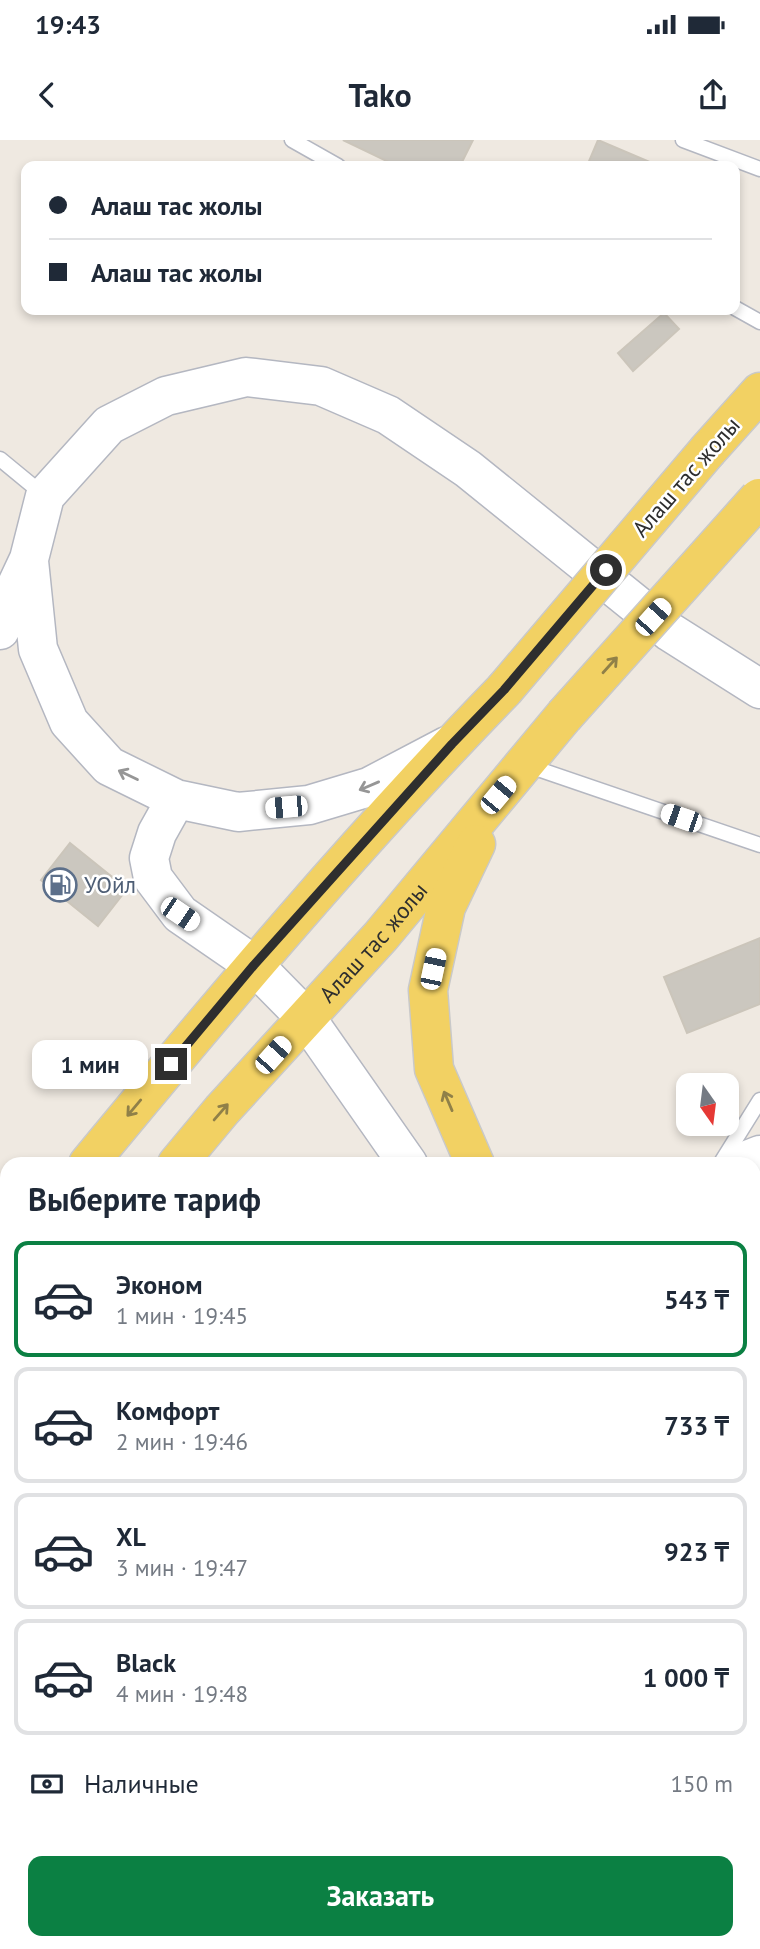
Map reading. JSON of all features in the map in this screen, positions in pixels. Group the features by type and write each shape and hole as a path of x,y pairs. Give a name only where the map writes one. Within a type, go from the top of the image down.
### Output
{"main road":[{"path":"0,630 6,608 29,559 45,496 109,425 166,396 246,377 321,386 388,415 468,469 670,632 760,688"},
{"name":"Алаш тас жолы","path":"94,1157 254,965 452,744 504,690 760,392"},
{"name":"Алаш тас жолы","path":"183,1157 222,1110 381,936 564,716 760,497"},
{"path":"29,559 38,649 69,722 109,766 176,799 238,812 309,805 369,787 452,744"},
{"path":"472,1157 434,1069 428,990 446,907 498,795"},
{"path":"176,799 157,833 149,858 153,878 180,914 254,965 306,1018 403,1157"}],"lane":[{"path":"292,140 329,161"},
{"path":"683,140 739,161"},
{"path":"740,161 760,169"},
{"path":"740,312 760,322"},
{"path":"0,459 45,496"},
{"path":"524,765 760,845"},
{"path":"724,1157 760,1100"}],"building":[{"path":"343,140 473,140 462,161 387,161"},
{"path":"598,140 647,161 589,161"},
{"path":"662,315 666,315 679,329 633,371 618,353"},
{"path":"70,843 127,889 98,926 41,880"},
{"path":"760,938 760,1004 687,1033 664,977"}],"place":[{"name":"УОйл","path":"60,885"}],"route":[{"path":"171,1064 254,965 452,744 504,690 606,570"}]}
